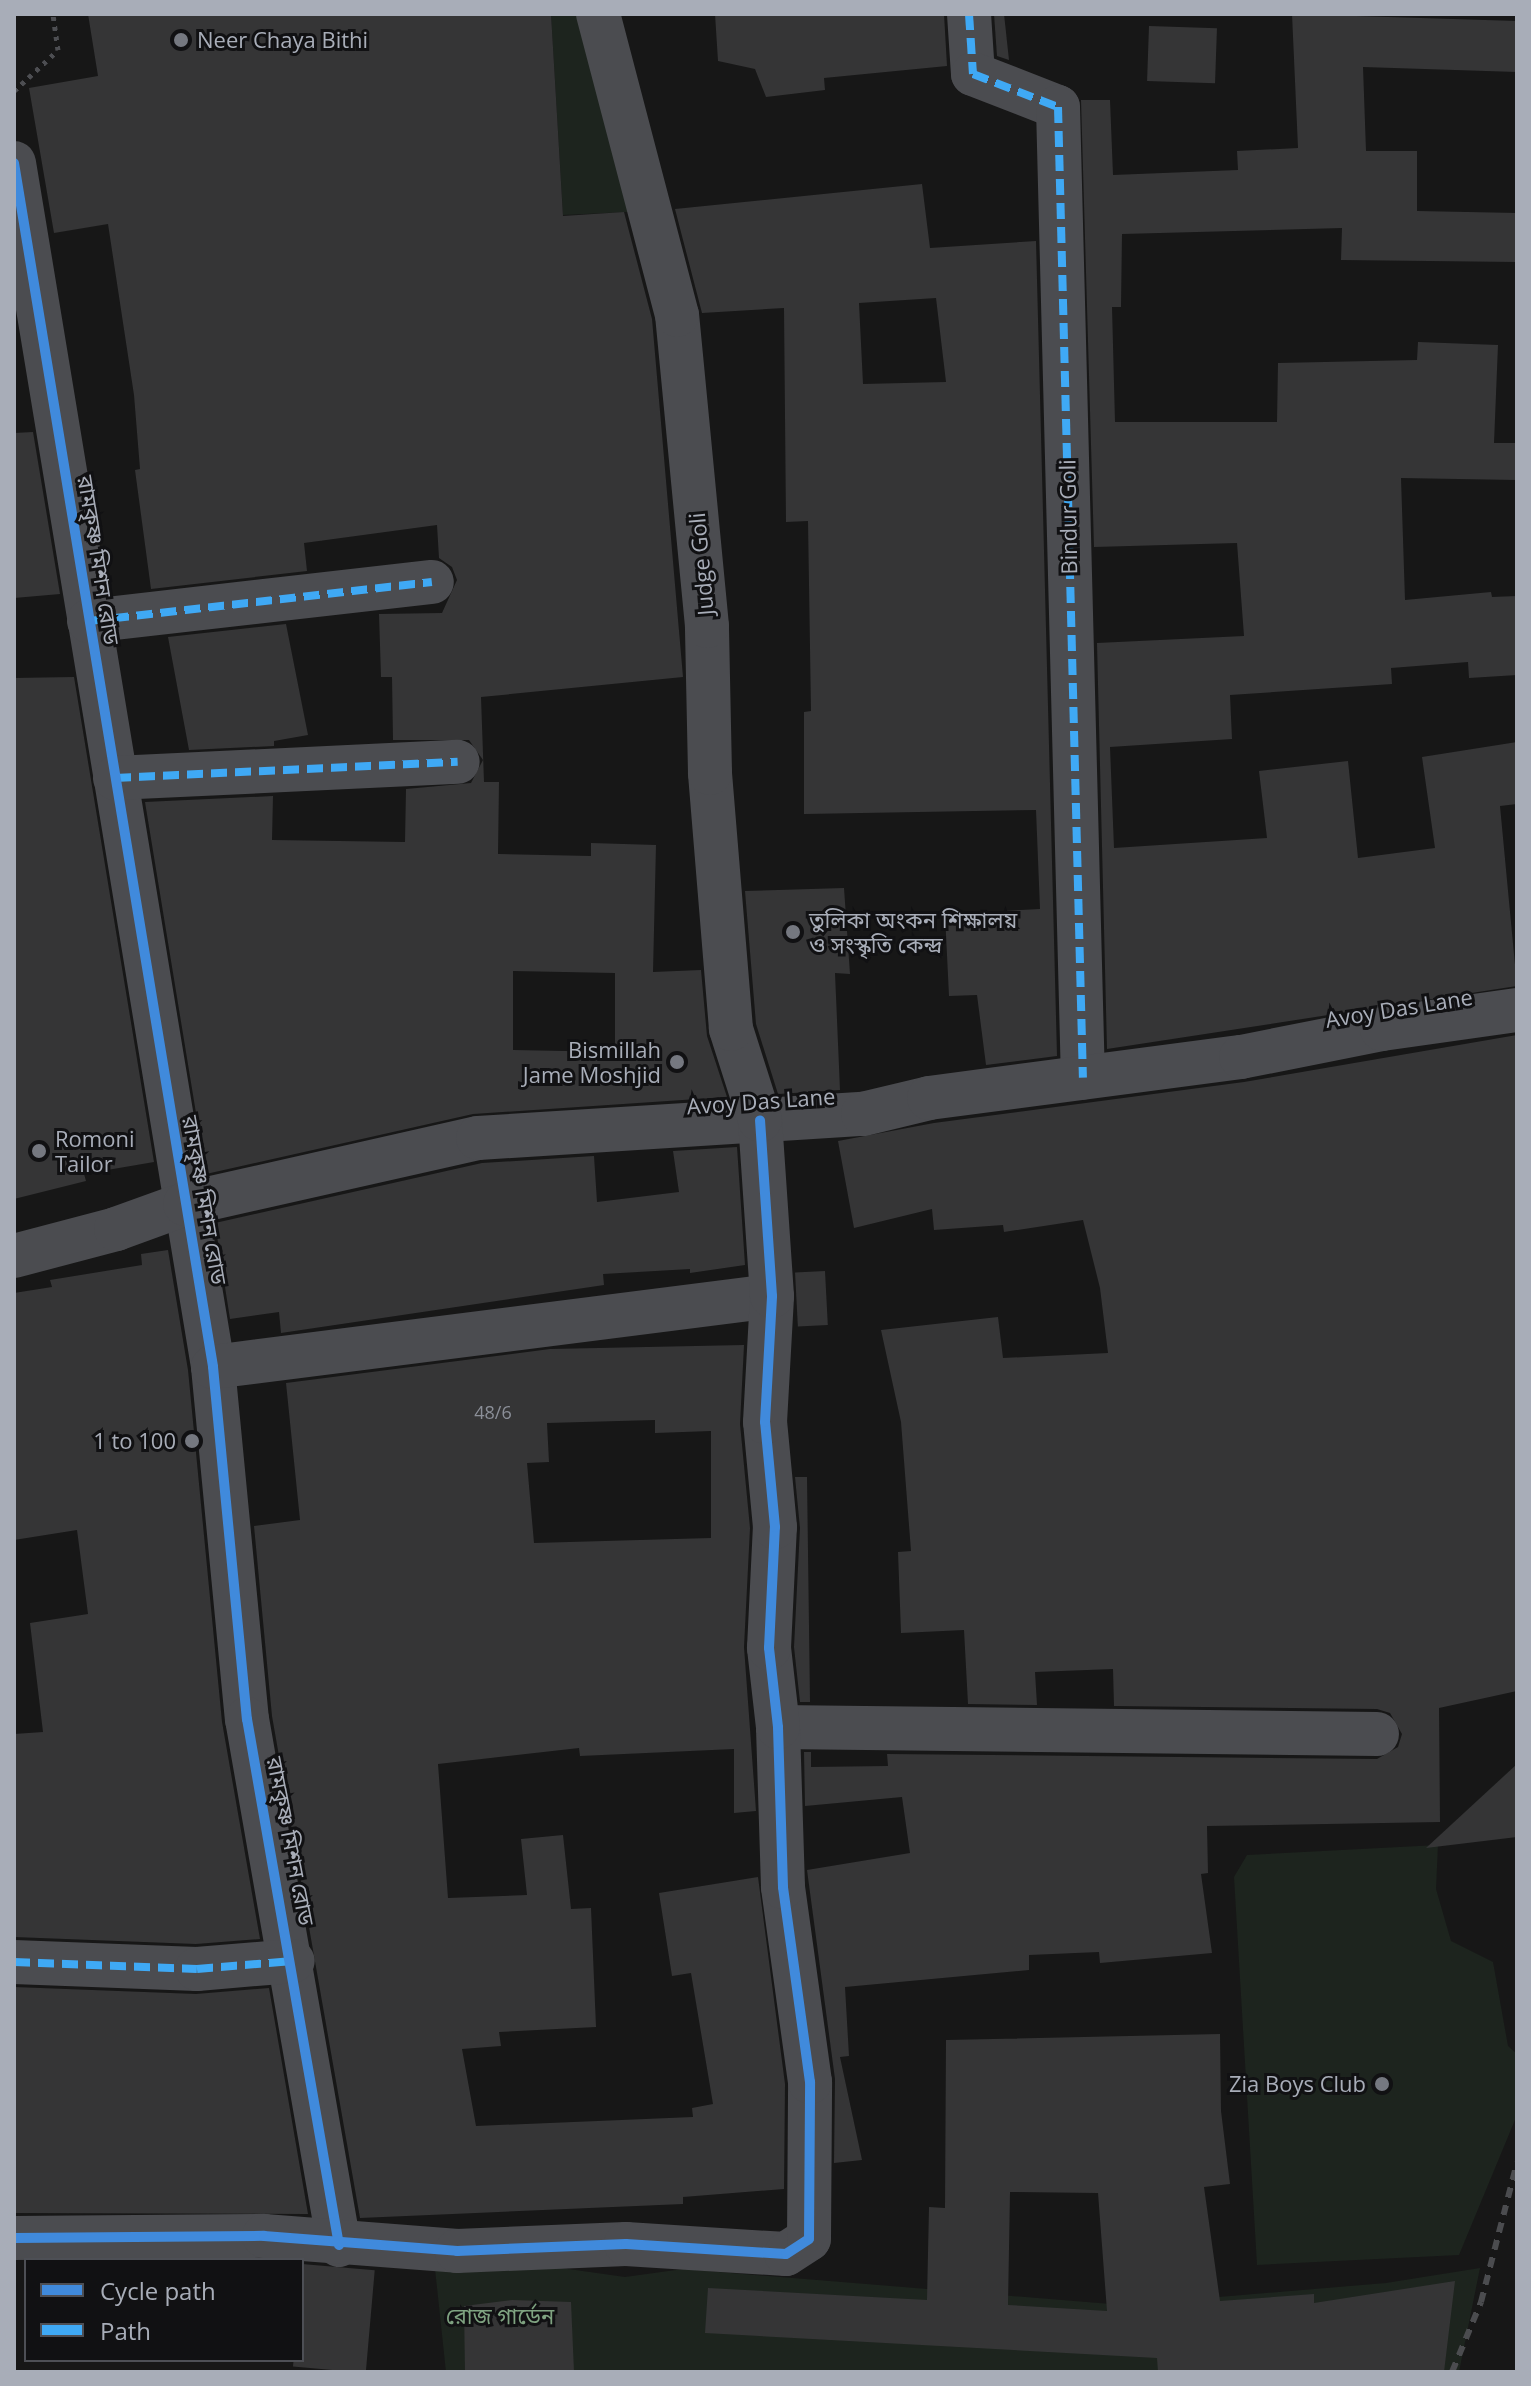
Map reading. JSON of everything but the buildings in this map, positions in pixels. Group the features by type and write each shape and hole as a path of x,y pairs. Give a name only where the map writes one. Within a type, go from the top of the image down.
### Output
{"street":[{"name":"Judge Goli","path":"339,2245 457,2251 626,2244 786,2254 809,2239 810,2082 783,1887 778,1727 769,1648 775,1527 765,1422 772,1296 760,1120 731,1029 710,773 707,626 677,315 598,14"},
{"name":"Bindur Goli","path":"969,14 973,74 1058,107 1083,1078"},
{"name":"রামকৃষ্ণ মিশন রোড","path":"14,163 213,1367 247,1719 293,1961 339,2245"},
{"path":"89,621 432,582"},
{"path":"115,778 458,762"},
{"name":"Avoy Das Lane","path":"14,1256 116,1229 185,1204 478,1138 863,1114 929,1098 1083,1078 1517,1010"},
{"path":"213,1367 772,1296"},
{"path":"778,1727 1377,1734"},
{"path":"14,1962 197,1969 293,1961"},
{"path":"14,2238 264,2236 339,2245"}],"path":[{"path":"14,91 58,50 53,14"}],"green space":[{"path":"551,14 598,14 649,211 563,215"},
{"name":"Zia Boys Club","path":"1438,1845 1436,1889 1451,1941 1493,1962 1508,2046 1517,2054 1517,2115 1459,2255 1257,2265 1234,1877 1247,1855"},
{"name":"রোজ গার্ডেন","path":"433,2250 625,2277 683,2269 1123,2305 1386,2283 1480,2268 1459,2372 446,2372"}],"railway":[{"path":"1452,2372 1481,2302 1517,2163"}],"marked path":[{"path":"969,14 973,74 1058,107 1083,1078"},
{"path":"89,621 432,582"},
{"path":"115,778 458,762"},
{"path":"14,1962 197,1969 293,1961"}],"cycle path":[{"path":"14,163 213,1367 247,1719 339,2245"},
{"path":"14,2238 264,2236 457,2251 626,2244 786,2254 809,2239 810,2082 783,1887 778,1727 769,1648 775,1527 765,1422 772,1296 760,1120"}],"place":[{"name":"Neer Chaya Bithi","path":"181,40"},
{"name":"তুলিকা অংকন শিক্ষালয় ও সংস্কৃতি কেন্দ্র","path":"793,932"},
{"name":"Bismillah Jame Moshjid","path":"677,1062"},
{"name":"Romoni Tailor","path":"39,1151"},
{"name":"1 to 100","path":"192,1441"},
{"name":"Zia Boys Club","path":"1382,2084"}]}
